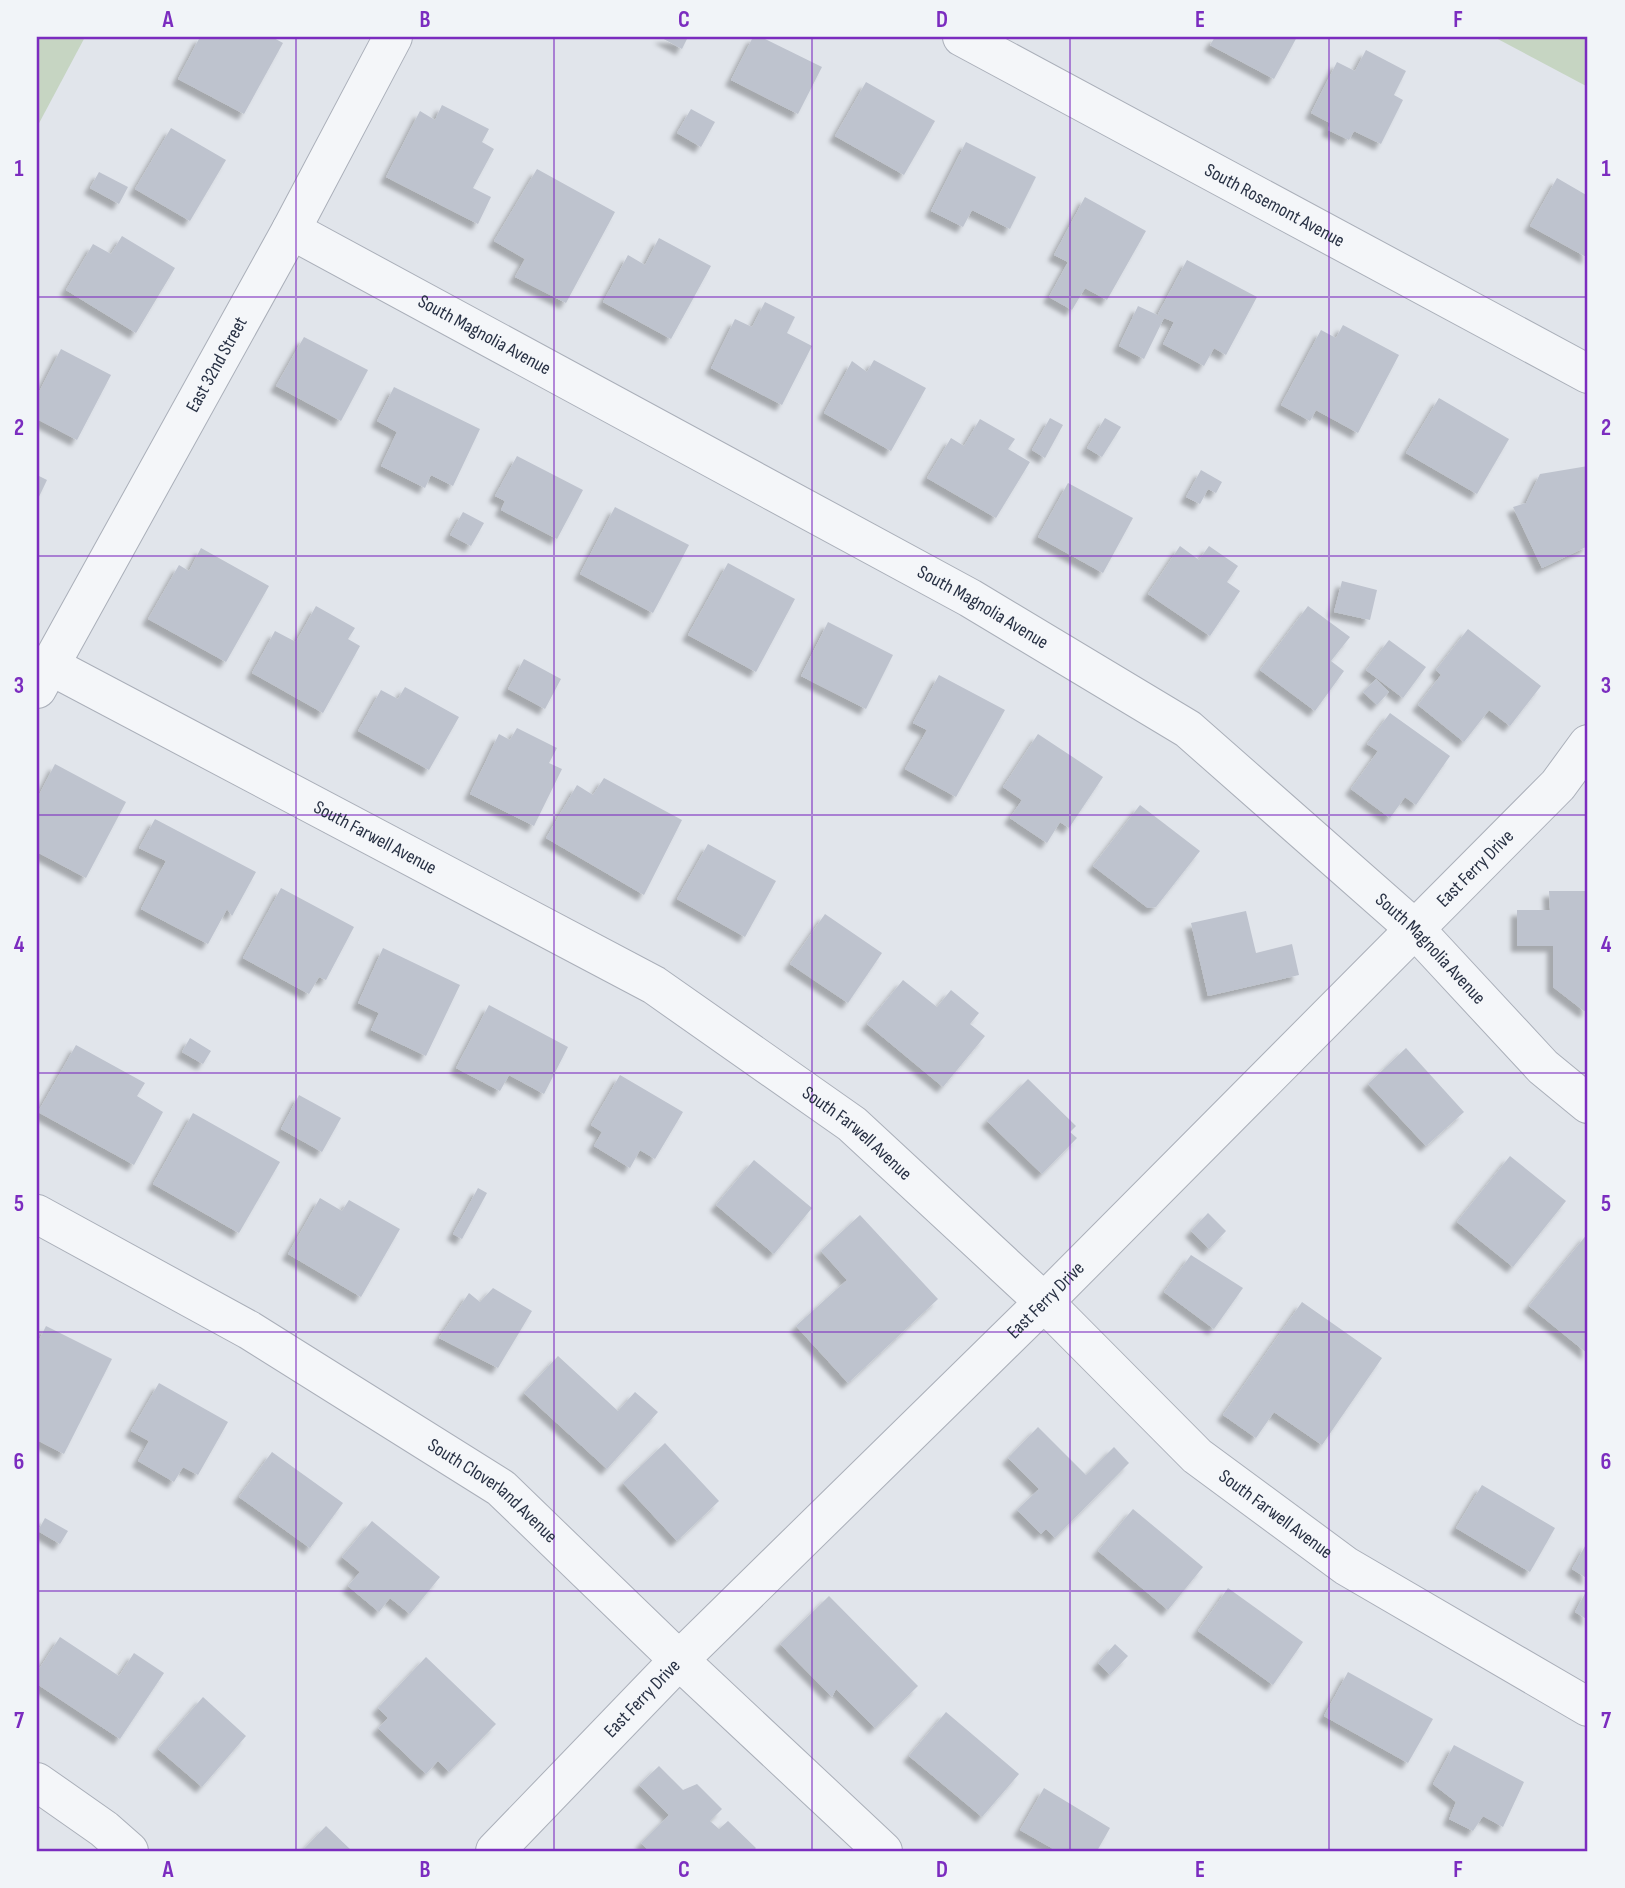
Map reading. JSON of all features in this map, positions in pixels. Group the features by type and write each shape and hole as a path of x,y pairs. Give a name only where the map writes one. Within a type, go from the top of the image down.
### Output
{"street":[{"name":"East 32nd Street","path":"43,677 290,230 393,37"},
{"name":"South Rosemont Avenue","path":"962,37 1588,374"},
{"name":"South Magnolia Avenue","path":"290,230 970,598 1188,729 1415,929 1543,1067 1588,1104"},
{"name":"South Farwell Avenue","path":"43,677 654,985 852,1124 1044,1302 1197,1456 1346,1566 1588,1707"},
{"name":"East Ferry Drive","path":"495,1851 679,1660 1044,1302 1558,785 1588,744"},
{"name":"South Cloverland Avenue","path":"37,1214 249,1330 501,1488 883,1851"},
{"path":"37,1782 104,1829 129,1851"}],"green space":[{"path":"37,37 85,37 37,127"},
{"path":"1494,37 1588,37 1588,87"}],"building":[{"path":"200,37 272,37 283,43 244,114 178,79"},
{"path":"660,37 688,37 682,49"},
{"path":"753,37 761,37 822,67 798,114 731,80"},
{"path":"1215,37 1297,37 1274,79 1210,45"},
{"path":"1366,50 1406,71 1394,95 1403,100 1381,144 1354,131 1349,140 1328,130 1330,123 1311,113 1337,62 1355,71"},
{"path":"866,82 935,121 904,175 835,136"},
{"path":"442,105 489,129 482,142 494,149 473,188 491,197 478,224 386,177 420,111 435,120"},
{"path":"691,109 715,122 701,147 677,133"},
{"path":"171,128 226,160 190,221 135,189"},
{"path":"966,142 1036,177 1010,229 972,210 963,227 931,211"},
{"path":"537,169 615,212 566,303 515,277 525,259 494,241"},
{"path":"99,172 128,187 119,204 90,188"},
{"path":"1557,178 1588,196 1588,258 1530,226"},
{"path":"1085,197 1146,231 1107,300 1085,288 1072,310 1049,297 1068,262 1054,255"},
{"path":"122,236 175,268 136,333 66,290 93,244 111,254"},
{"path":"659,238 711,266 671,339 603,302 628,255 645,265"},
{"path":"1187,260 1257,297 1226,355 1214,348 1204,366 1163,344 1174,322 1158,314"},
{"path":"765,302 795,317 787,333 812,346 782,405 711,368 735,319 752,327"},
{"path":"1138,306 1164,318 1144,359 1119,346"},
{"path":"1343,325 1399,355 1358,433 1316,410 1310,421 1281,405 1321,330 1336,338"},
{"path":"304,337 368,370 341,421 276,386"},
{"path":"61,349 111,375 77,440 37,419 37,396"},
{"path":"874,360 926,388 891,451 824,413 852,361 867,372"},
{"path":"394,387 480,429 453,486 431,475 425,488 381,466 397,432 377,421"},
{"path":"1439,398 1509,439 1477,494 1406,453"},
{"path":"1050,418 1063,425 1045,458 1032,450"},
{"path":"1105,418 1121,427 1102,457 1087,448"},
{"path":"980,419 1015,439 1008,449 1030,462 996,518 927,478 951,438 964,446"},
{"path":"517,456 583,490 557,539 501,510 505,501 495,496"},
{"path":"1588,466 1588,546 1542,568 1513,507 1526,503 1540,474"},
{"path":"1201,470 1222,482 1216,493 1208,489 1200,504 1186,497"},
{"path":"37,475 47,480 37,501"},
{"path":"1068,483 1133,518 1103,573 1038,537"},
{"path":"615,507 689,545 653,613 580,574"},
{"path":"463,512 484,523 471,546 450,535"},
{"path":"1180,546 1199,560 1209,546 1238,566 1227,582 1240,591 1210,636 1148,594"},
{"path":"201,548 269,586 226,662 148,619 179,565 189,571"},
{"path":"728,563 795,599 756,672 688,635"},
{"path":"1342,581 1377,590 1370,620 1334,612"},
{"path":"316,606 355,628 348,639 360,646 323,713 252,673 275,631 296,642"},
{"path":"1308,606 1350,637 1331,661 1344,671 1315,711 1260,670"},
{"path":"828,622 893,655 866,709 801,676"},
{"path":"1468,629 1541,686 1510,726 1489,710 1464,742 1418,705 1441,675 1436,670"},
{"path":"1389,640 1426,667 1403,698 1366,670"},
{"path":"524,659 561,679 545,709 508,689"},
{"path":"939,675 1005,710 956,797 905,769 927,730 913,723"},
{"path":"1376,679 1389,692 1377,705 1363,692"},
{"path":"405,687 459,717 429,770 358,731 381,690 398,699"},
{"path":"1390,713 1450,756 1416,805 1405,797 1390,818 1351,789 1378,751 1367,744"},
{"path":"517,728 557,748 549,763 562,769 534,826 470,794 499,734 510,740"},
{"path":"1038,734 1103,777 1069,828 1060,822 1047,843 1010,818 1022,800 1003,787"},
{"path":"55,764 126,802 86,878 37,852 37,799"},
{"path":"604,778 682,820 644,895 546,838 577,785 593,795"},
{"path":"1140,805 1200,851 1156,907 1148,908 1093,866"},
{"path":"155,819 256,872 232,916 227,909 208,944 141,909 166,861 139,848"},
{"path":"708,844 776,881 745,937 677,899"},
{"path":"281,888 354,927 326,980 319,977 309,994 243,958"},
{"path":"1549,891 1588,891 1588,1010 1584,1011 1553,987 1553,946 1517,946 1517,910 1550,910"},
{"path":"1246,911 1256,953 1292,944 1299,975 1208,996 1191,923"},
{"path":"825,914 882,953 848,1003 790,964"},
{"path":"383,948 460,985 426,1056 371,1030 379,1013 358,1003"},
{"path":"903,980 937,1007 951,990 979,1013 970,1024 985,1036 943,1087 867,1024"},
{"path":"489,1005 568,1047 544,1094 509,1075 500,1091 456,1068"},
{"path":"190,1038 211,1051 203,1064 182,1052"},
{"path":"76,1045 145,1083 137,1096 163,1112 134,1165 38,1112"},
{"path":"1406,1048 1464,1112 1426,1146 1368,1084"},
{"path":"620,1075 683,1112 655,1159 640,1150 630,1168 594,1146 602,1132 591,1125"},
{"path":"1028,1079 1076,1126 1070,1132 1077,1138 1042,1174 987,1121"},
{"path":"299,1095 341,1118 322,1152 281,1129"},
{"path":"193,1113 280,1162 239,1233 153,1184"},
{"path":"1510,1156 1566,1201 1513,1267 1457,1222"},
{"path":"754,1160 812,1208 774,1254 716,1205"},
{"path":"478,1188 487,1193 462,1239 453,1234"},
{"path":"320,1198 342,1211 349,1200 400,1229 361,1297 288,1254"},
{"path":"1208,1213 1226,1231 1209,1249 1191,1231"},
{"path":"860,1215 938,1299 848,1383 796,1326 847,1280 821,1251"},
{"path":"1588,1233 1588,1354 1529,1306"},
{"path":"1191,1255 1243,1288 1214,1329 1164,1292"},
{"path":"493,1288 532,1311 498,1368 439,1338 469,1293 480,1302"},
{"path":"1302,1302 1382,1358 1322,1445 1274,1412 1256,1438 1223,1415"},
{"path":"46,1326 112,1359 64,1454 37,1440 37,1344"},
{"path":"558,1356 618,1411 635,1392 658,1412 607,1469 524,1393"},
{"path":"159,1383 228,1422 198,1475 183,1467 174,1482 138,1461 149,1441 131,1431"},
{"path":"1038,1427 1086,1475 1114,1447 1129,1463 1055,1538 1046,1529 1041,1534 1017,1510 1039,1489 1008,1458"},
{"path":"665,1443 719,1501 677,1541 623,1483"},
{"path":"272,1452 343,1503 310,1548 239,1497"},
{"path":"1482,1485 1555,1528 1530,1572 1456,1528"},
{"path":"1133,1509 1203,1567 1168,1610 1098,1551"},
{"path":"45,1518 68,1531 60,1544 38,1531"},
{"path":"372,1521 440,1577 410,1614 390,1598 379,1612 348,1586 360,1572 342,1557"},
{"path":"1588,1541 1588,1579 1572,1569"},
{"path":"1228,1588 1303,1642 1273,1685 1198,1631"},
{"path":"1588,1588 1588,1620 1575,1612"},
{"path":"829,1596 918,1686 875,1728 836,1689 832,1697 780,1644"},
{"path":"60,1637 119,1676 134,1653 164,1673 120,1739 37,1684 37,1672"},
{"path":"1115,1644 1128,1656 1110,1675 1098,1663"},
{"path":"426,1657 496,1724 449,1772 438,1761 426,1774 378,1728 388,1718 378,1708"},
{"path":"1348,1672 1433,1719 1408,1763 1324,1716"},
{"path":"203,1697 246,1736 202,1787 158,1749"},
{"path":"946,1712 1019,1774 982,1817 909,1756"},
{"path":"1454,1745 1524,1782 1503,1827 1483,1816 1473,1831 1449,1819 1456,1802 1433,1784"},
{"path":"659,1766 683,1790 697,1784 722,1809 710,1821 719,1829 728,1821 756,1848 753,1851 649,1851 641,1843 669,1815 639,1785"},
{"path":"1044,1788 1110,1828 1097,1851 1057,1851 1020,1830"},
{"path":"326,1826 352,1851 302,1851"}]}
